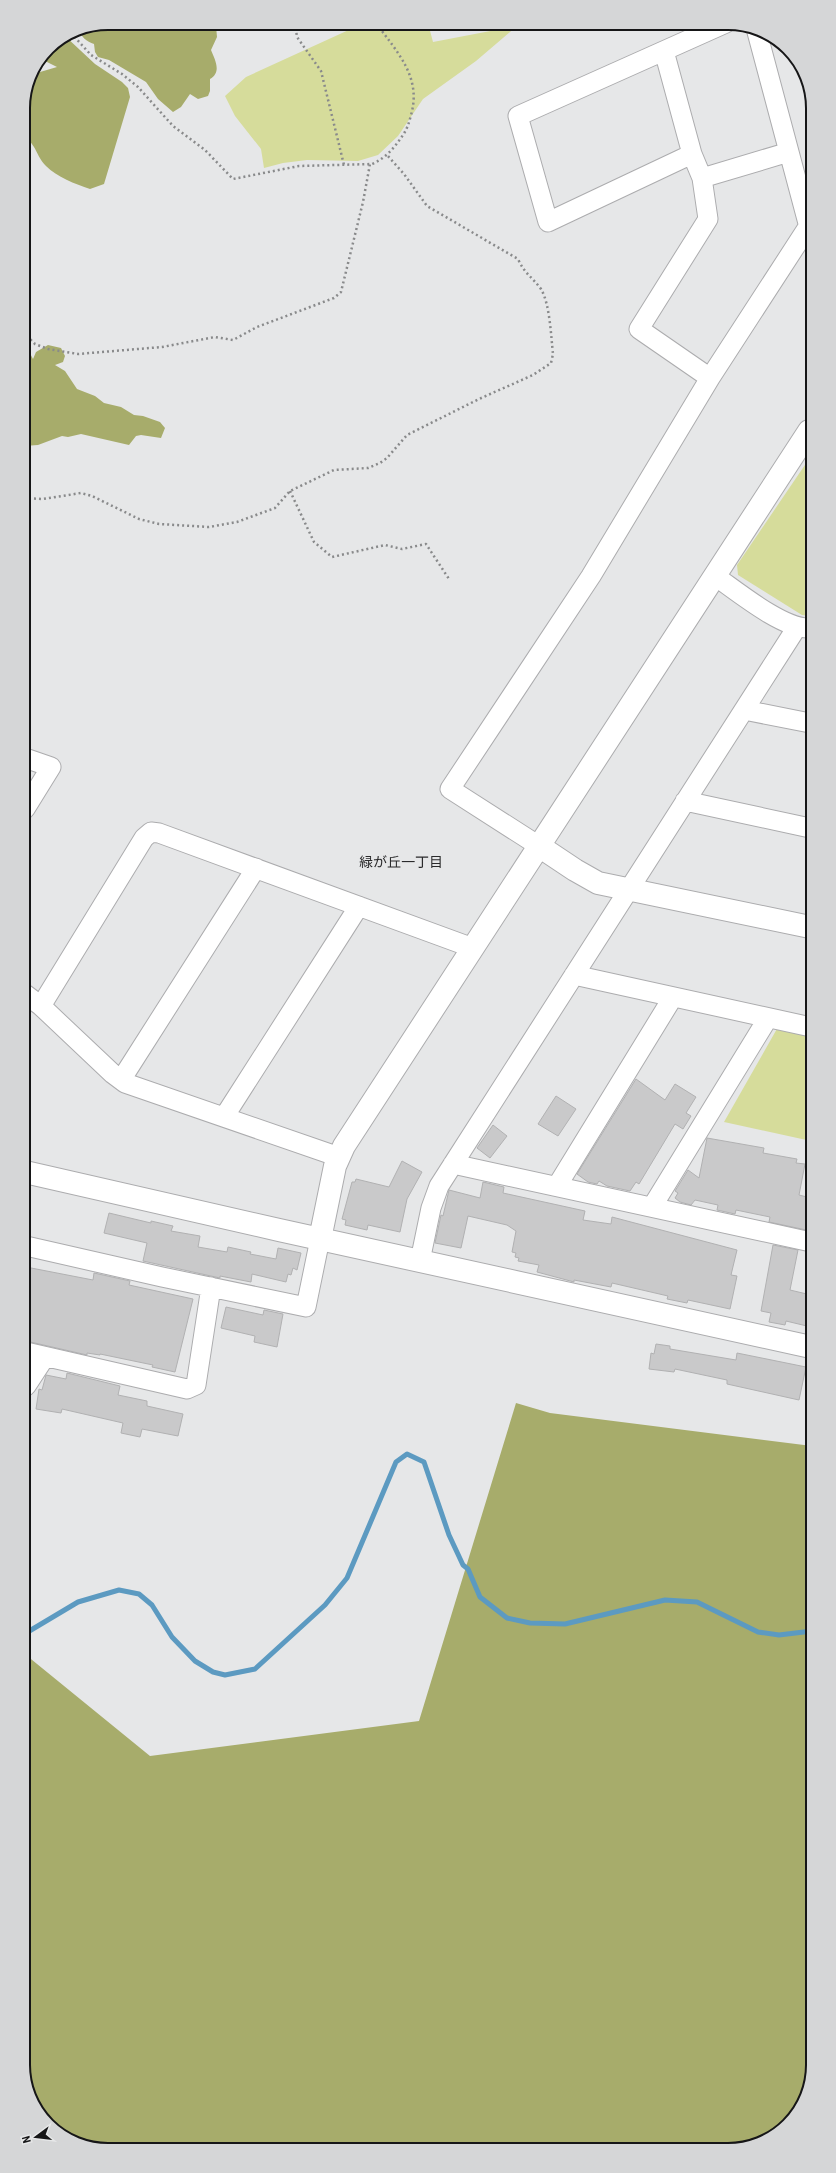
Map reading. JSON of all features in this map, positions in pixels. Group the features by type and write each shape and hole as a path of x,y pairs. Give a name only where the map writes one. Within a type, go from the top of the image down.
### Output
{"street":[{"path":"692,154 548,222 518,116 710,30"},
{"path":"758,36 806,219"},
{"path":"664,51 692,154 702,178 708,219 639,329 710,378"},
{"path":"702,178 789,152"},
{"path":"806,230 710,378 590,576 450,789 575,870 598,882 806,927"},
{"path":"30,1247 306,1307 333,1175 339,1157 806,436"},
{"path":"420,1261 434,1196 453,1164 744,710 804,628 784,623 715,576"},
{"path":"744,710 806,722"},
{"path":"30,760 51,767 30,801"},
{"path":"685,802 806,827"},
{"path":"42,1006 148,833 159,833 473,948"},
{"path":"121,1080 256,868"},
{"path":"224,1117 359,906"},
{"path":"574,975 806,1026"},
{"path":"557,1186 673,997"},
{"path":"30,998 42,1006 121,1080 339,1157"},
{"path":"652,1207 768,1018"},
{"path":"453,1164 806,1241"},
{"path":"30,1173 320,1239 806,1346"},
{"path":"30,1353 187,1389 196,1385 212,1287"},
{"path":"30,1380 45,1356"}],"path":[{"path":"296,30 297,37 321,71 344,165"},
{"path":"75,37 91,55 122,74 138,87 172,126 205,150 233,179 284,168 370,164 387,155 407,130 415,103 415,92 404,63 381,30"},
{"path":"30,499 81,494 92,496 139,519 158,524 209,527 237,522 275,508 290,491 334,470 368,468 380,463 407,435 479,399 533,375 551,363 553,354 545,298 540,289 523,271 518,259 427,206 404,174 387,155"},
{"path":"30,339 35,344 48,349 78,354 162,347 215,337 233,340 257,327 334,298 341,292 363,202 370,164"},
{"path":"290,491 314,542 332,557 385,545 402,549 426,544 449,579"}],"green space":[{"path":"108,30 216,30 217,37 211,50 217,69 214,76 210,79 210,91 208,96 198,99 190,94 181,107 173,112 158,99 146,82 109,60 98,57 95,52 94,44 81,35"},
{"path":"349,30 430,30 433,42 496,30 512,30 476,61 423,99 398,136 378,155 358,161 307,160 283,163 264,168 261,149 235,116 225,96 246,77"},
{"path":"69,40 95,64 122,82 128,88 130,97 104,184 90,189 55,174 42,162 30,142 30,103 36,78 38,73 57,67 45,61 56,49"},
{"path":"48,345 61,348 65,356 63,362 55,365 65,371 77,389 95,396 104,403 121,407 134,415 143,416 160,422 165,428 161,438 141,435 136,436 129,445 81,434 68,437 62,436 38,445 30,446 30,353 33,359 36,352"},
{"path":"806,463 806,616 802,615 738,575 737,565"},
{"path":"778,1027 806,1032 806,1140 724,1122"},
{"path":"516,1403 550,1413 806,1445 806,2070 805,2081 796,2104 787,2117 772,2130 744,2142 728,2143 103,2143 92,2142 73,2135 56,2124 56,2117 49,2117 43,2109 31,2081 30,2070 30,1658 150,1756 419,1721"}],"building":[{"path":"636,1079 665,1100 675,1084 696,1097 686,1113 691,1116 683,1129 675,1124 639,1184 636,1182 630,1191 607,1186 599,1181 597,1184 588,1182 577,1174"},
{"path":"556,1096 576,1109 558,1136 538,1124"},
{"path":"493,1125 507,1136 490,1158 477,1148"},
{"path":"707,1138 764,1148 763,1153 797,1159 796,1163 805,1164 799,1195 806,1197 806,1230 769,1222 770,1217 736,1210 735,1214 717,1210 718,1205 695,1200 691,1205 680,1202 675,1198 678,1193 675,1191 688,1170 699,1178"},
{"path":"402,1161 422,1172 407,1199 400,1232 368,1225 367,1230 345,1225 346,1220 342,1219 352,1182 355,1182 356,1179 389,1187"},
{"path":"483,1182 504,1187 503,1193 585,1211 583,1220 611,1224 612,1217 737,1250 731,1275 737,1276 730,1309 688,1300 687,1303 667,1299 668,1296 612,1283 611,1287 574,1280 574,1282 537,1272 539,1265 518,1261 519,1258 515,1257 516,1253 512,1252 516,1231 507,1225 468,1216 461,1248 435,1243 441,1215 443,1216 449,1190 480,1198"},
{"path":"109,1213 151,1223 151,1221 173,1226 171,1231 200,1236 198,1247 227,1252 228,1247 251,1252 250,1254 276,1259 278,1248 301,1253 297,1270 293,1268 291,1275 288,1274 286,1282 252,1274 251,1282 220,1276 220,1278 143,1261 147,1243 104,1233"},
{"path":"773,1245 798,1250 790,1290 806,1294 806,1326 786,1321 785,1325 769,1322 771,1313 761,1311"},
{"path":"30,1268 93,1280 94,1273 130,1281 129,1285 193,1299 175,1372 152,1367 153,1365 100,1354 87,1353 87,1355 30,1342"},
{"path":"226,1307 263,1315 264,1310 283,1314 277,1347 254,1342 255,1336 221,1328"},
{"path":"656,1344 670,1346 670,1349 736,1360 737,1353 806,1367 799,1400 727,1384 727,1380 675,1369 674,1372 649,1369 651,1353 654,1354"},
{"path":"67,1373 120,1386 118,1395 147,1401 147,1406 183,1414 178,1436 142,1429 140,1437 121,1433 123,1423 62,1409 61,1413 36,1409 39,1389 42,1390 46,1375 66,1379"}],"waterway":[{"path":"30,1631 78,1602 119,1590 139,1594 152,1605 172,1637 195,1661 213,1672 225,1675 255,1669 325,1605 347,1578 396,1462 407,1454 424,1462 449,1535 463,1565 468,1569 480,1597 507,1618 530,1623 565,1624 665,1600 697,1602 758,1632 779,1635 806,1632"}],"district":[{"name":"緑が丘一丁目","path":"401,862"}]}
